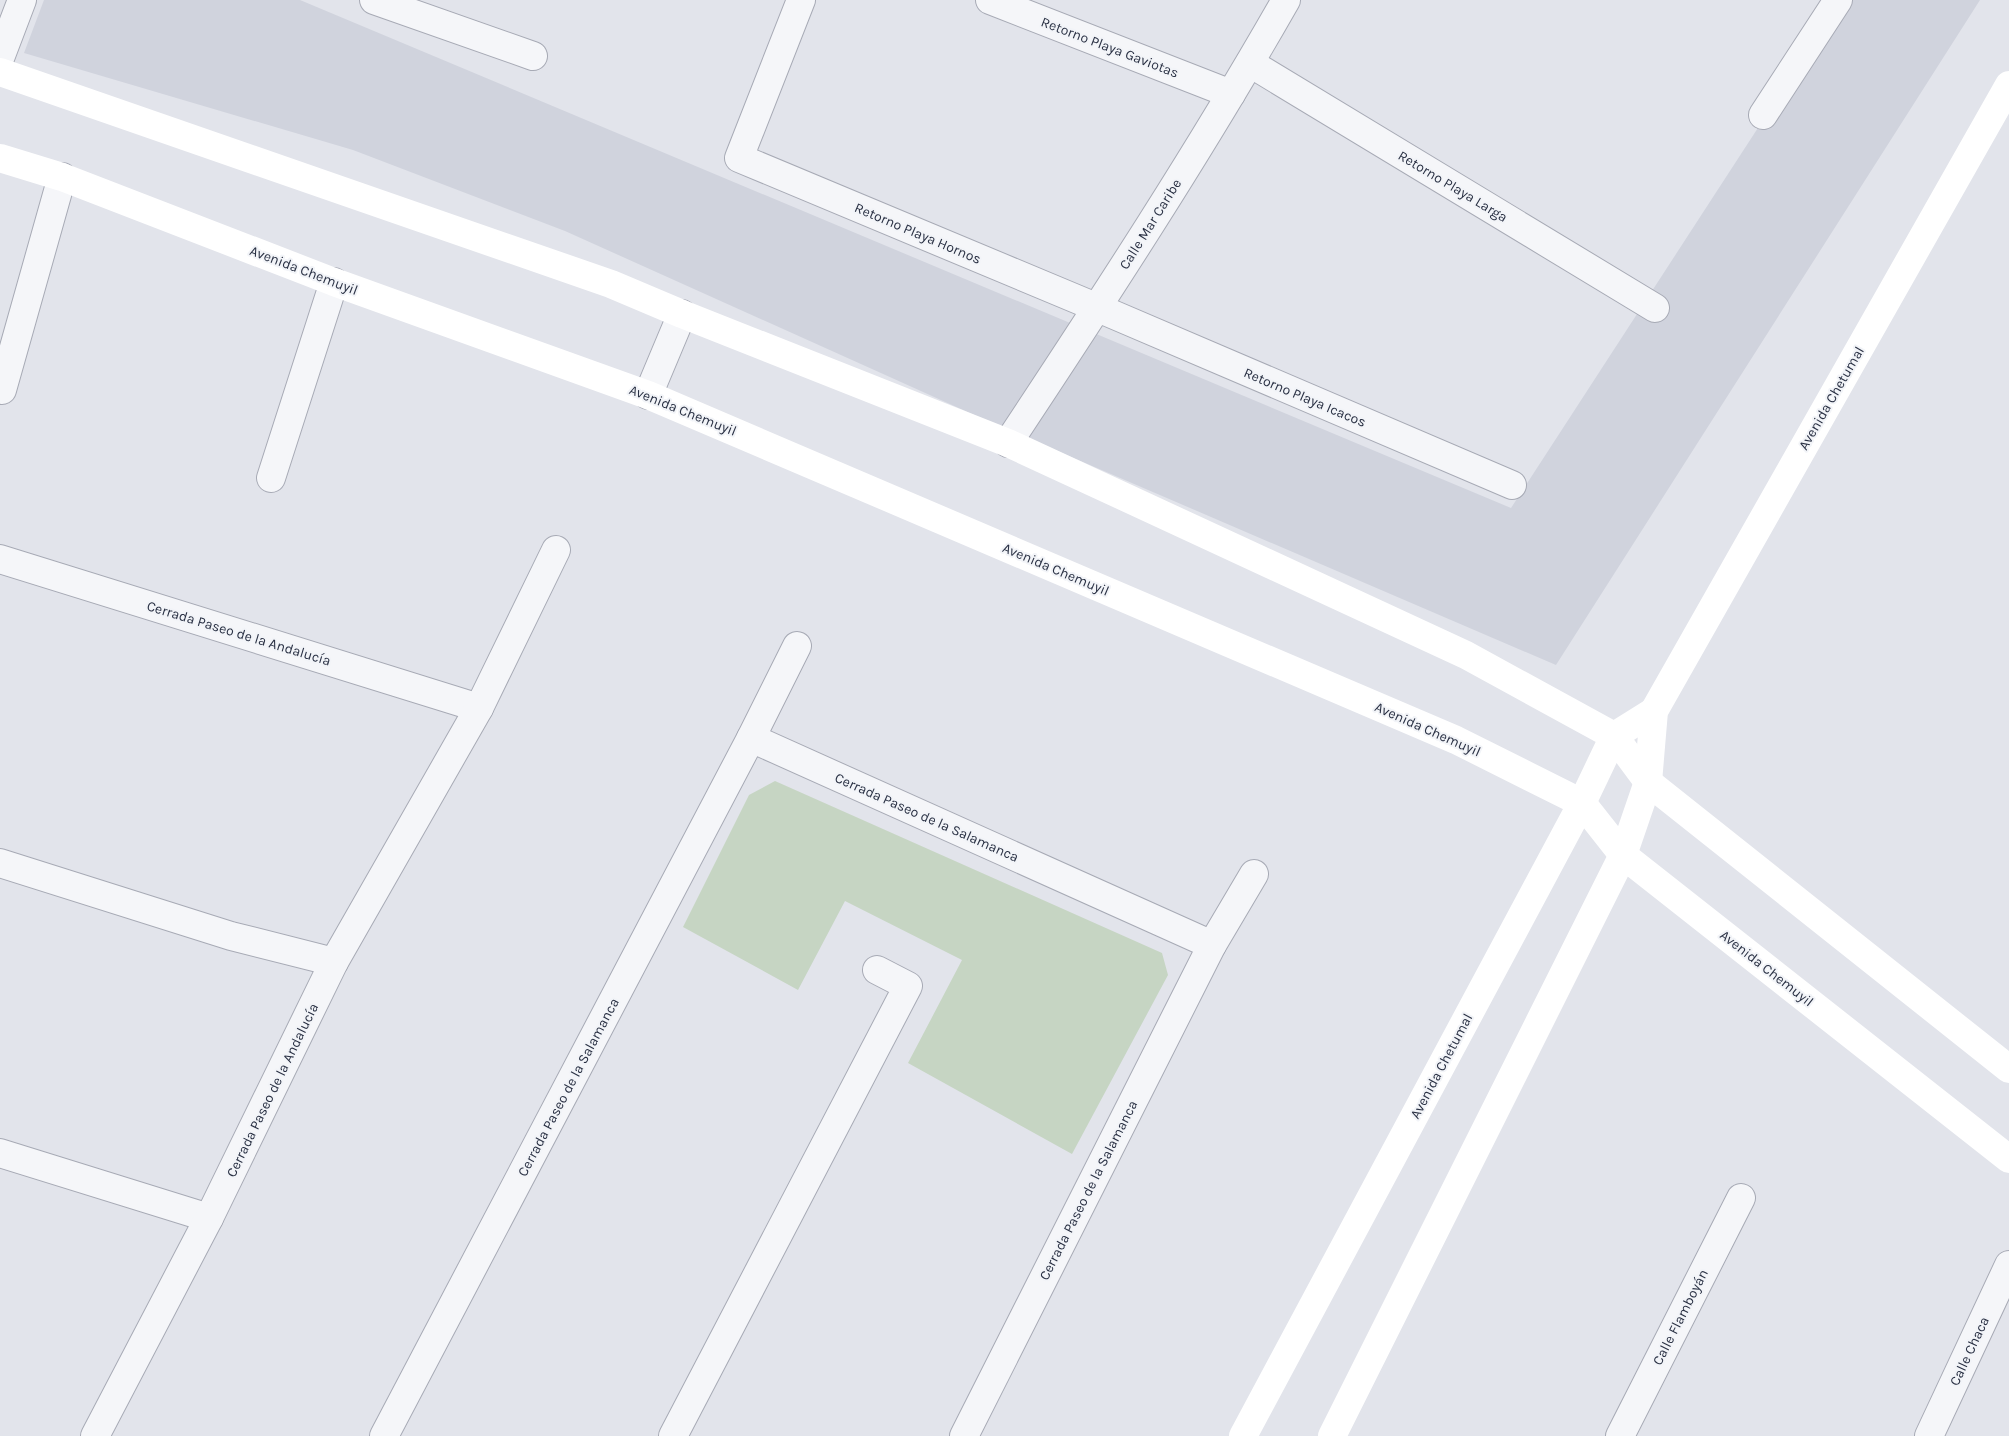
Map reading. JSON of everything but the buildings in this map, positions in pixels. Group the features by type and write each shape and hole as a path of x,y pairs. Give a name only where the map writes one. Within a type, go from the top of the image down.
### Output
{"main road":[{"path":"0,72 612,284 682,314 1008,443 1466,654 1614,736 1648,782 2009,1069"},
{"name":"Avenida Chetumal","path":"1332,1436 1623,855 1648,782 1654,711 2009,85"},
{"name":"Avenida Chemuyil","path":"0,158 62,177 334,282 648,394 1456,740 1582,803 1623,855 2009,1159"},
{"name":"Avenida Chetumal","path":"1243,1436 1582,803 1614,736 1654,711"}],"street":[{"path":"0,58 22,0"},
{"path":"374,0 533,56"},
{"name":"Retorno Playa Hornos","path":"801,0 739,158 1098,308"},
{"name":"Retorno Playa Gaviotas","path":"990,0 1231,94"},
{"name":"Calle Mar Caribe","path":"1008,443 1098,308 1250,63 1286,0"},
{"path":"1763,114 1838,0"},
{"name":"Retorno Playa Larga","path":"1250,63 1655,308"},
{"path":"2,390 62,177"},
{"path":"271,478 334,282"},
{"name":"Retorno Playa Icacos","path":"1098,308 1512,485"},
{"path":"648,394 682,314"},
{"name":"Cerrada Paseo de la Andalucía","path":"95,1436 209,1218 334,962 478,708 556,550"},
{"name":"Cerrada Paseo de la Andalucía","path":"0,559 478,708"},
{"name":"Cerrada Paseo de la Salamanca","path":"384,1436 751,738 797,646"},
{"name":"Cerrada Paseo de la Salamanca","path":"751,738 1212,945"},
{"path":"0,863 232,936 334,962"},
{"name":"Cerrada Paseo de la Salamanca","path":"964,1436 1212,945 1254,874"},
{"path":"673,1436 908,986 877,970"},
{"path":"0,1154 209,1218"},
{"name":"Calle Flamboyán","path":"1620,1436 1741,1198"},
{"name":"Calle Chaca","path":"1932,1435 2009,1265"}],"shaded area":[{"path":"44,0 300,0 1511,508 1841,0 1980,0 1556,665 992,423 565,231 353,150 24,53"}],"green space":[{"path":"775,781 1162,953 1168,975 1072,1154 908,1063 962,960 845,901 798,990 683,927 749,795"}]}
